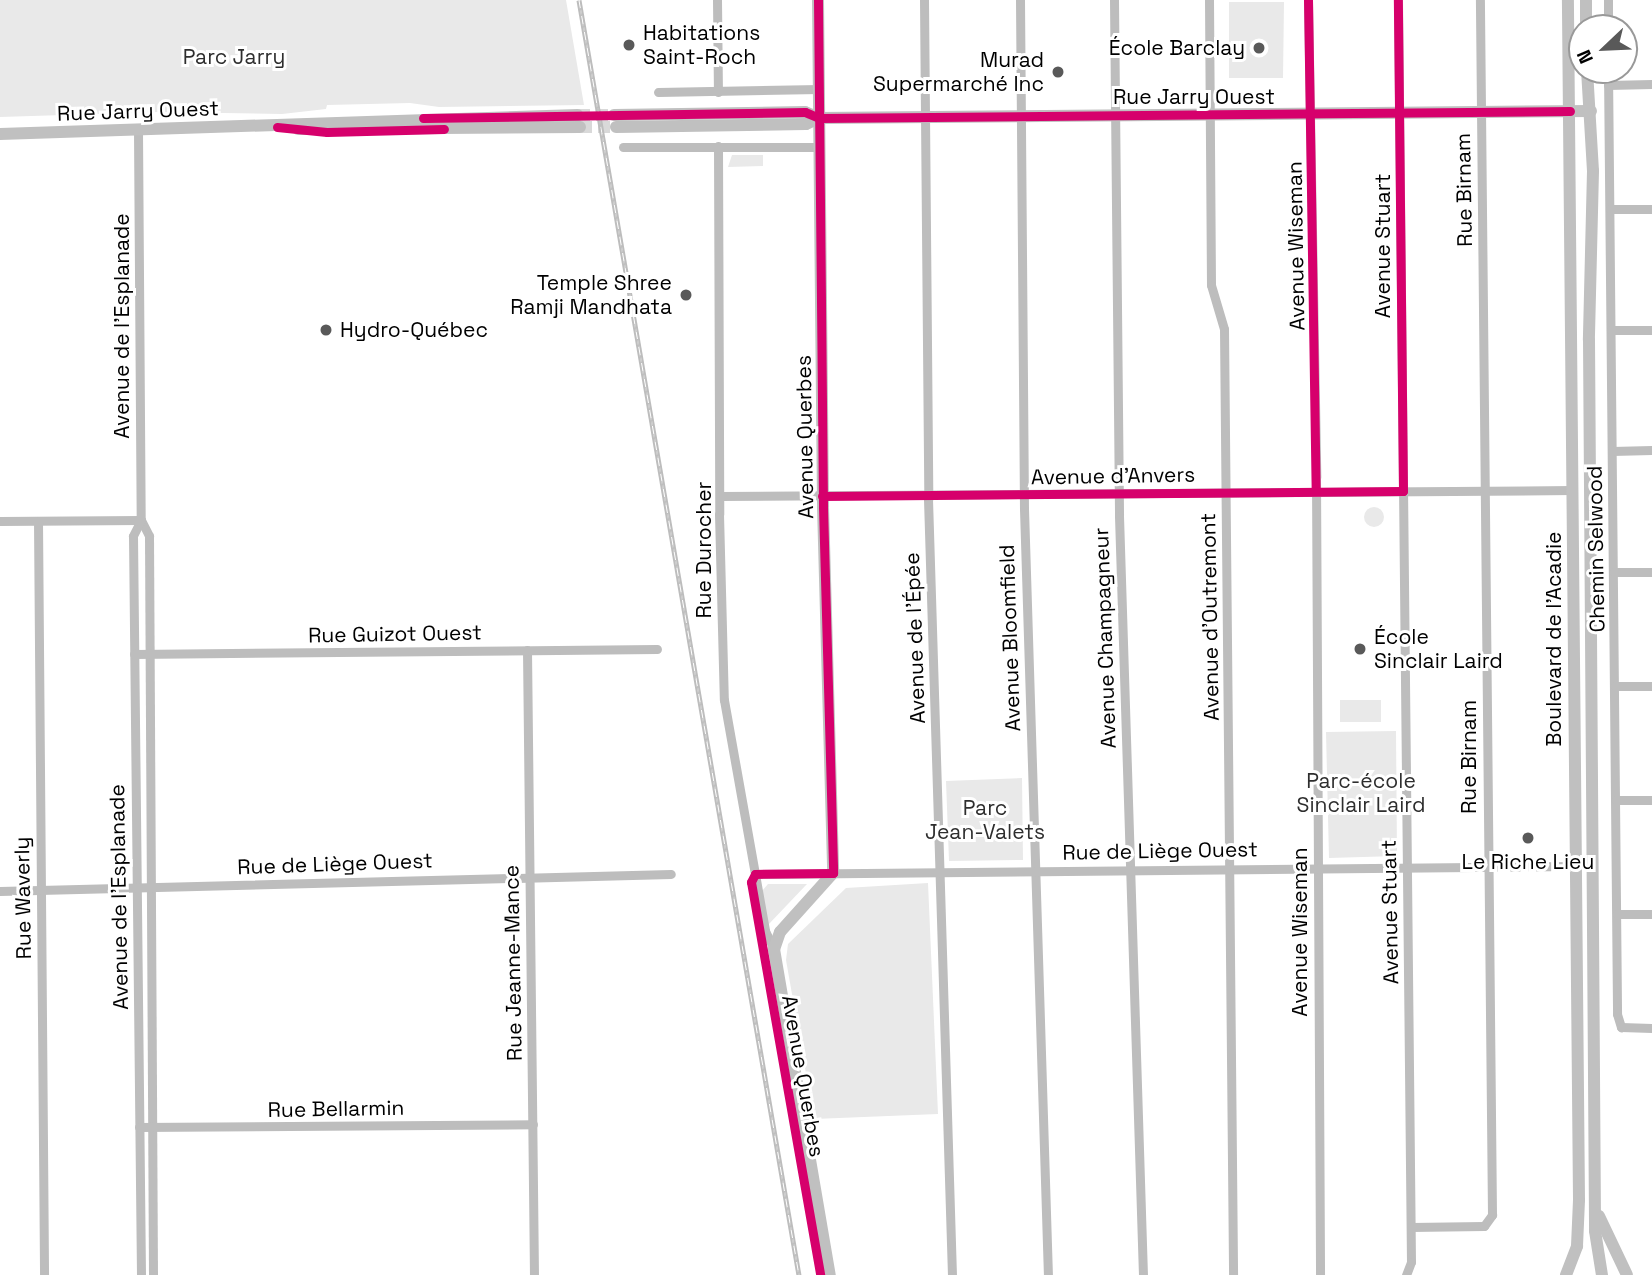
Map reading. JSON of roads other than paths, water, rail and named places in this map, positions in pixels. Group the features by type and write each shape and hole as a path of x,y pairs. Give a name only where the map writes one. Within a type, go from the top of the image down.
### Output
{"main road":[{"name":"Avenue Querbes","path":"818,0 822,496 834,873"},
{"name":"Boulevard de l'Acadie","path":"1566,1275 1579,1229 1569,0"},
{"name":"Boulevard de l'Acadie","path":"1588,84 1591,111 1596,1245 1602,1275"},
{"name":"Rue Jarry Ouest","path":"615,121 805,112 819,118 1591,111"},
{"name":"Rue Jarry Ouest","path":"0,134 276,127 327,132 579,121"},
{"path":"774,949 778,935 834,873"},
{"name":"Avenue Querbes","path":"774,949 830,1275"},
{"path":"1597,1212 1627,1275"}],"street":[{"path":"717,0 718,92"},
{"name":"Avenue de l'Épée","path":"924,0 928,495 952,1275"},
{"name":"Avenue Bloomfield","path":"1020,0 1024,495 1048,1275"},
{"name":"Avenue Champagneur","path":"1114,0 1119,494 1143,1275"},
{"name":"Avenue d'Outremont","path":"1209,0 1211,278 1224,329 1233,1275"},
{"name":"Avenue Wiseman","path":"1308,0 1312,114 1320,1275"},
{"name":"Avenue Stuart","path":"1398,0 1411,1227 1411,1266 1406,1275"},
{"name":"Rue Birnam","path":"1411,1227 1481,1226 1492,1218 1480,0"},
{"path":"1608,85 1652,84"},
{"name":"Chemin Selwood","path":"1608,85 1617,1014 1621,1027 1652,1028"},
{"path":"658,92 819,89"},
{"name":"Avenue de l'Esplanade","path":"138,131 141,520 149,536 153,1275"},
{"name":"Rue Durocher","path":"718,146 724,701 765,931 774,949"},
{"path":"623,147 820,147"},
{"path":"1610,209 1652,209"},
{"path":"1611,330 1652,330"},
{"path":"1612,451 1652,450"},
{"name":"Avenue d'Anvers","path":"720,496 1573,490"},
{"path":"0,521 141,520"},
{"name":"Avenue de l'Esplanade","path":"141,520 133,536 141,1275"},
{"name":"Rue Waverly","path":"38,521 44,1275"},
{"path":"1614,572 1652,572"},
{"name":"Rue Guizot Ouest","path":"134,654 657,649"},
{"name":"Rue Jeanne-Mance","path":"527,650 534,1275"},
{"path":"1615,686 1652,685"},
{"path":"1616,800 1652,800"},
{"name":"Rue de Liège Ouest","path":"755,874 1575,866"},
{"name":"Rue de Liège Ouest","path":"0,891 671,874"},
{"path":"1617,914 1652,914"},
{"name":"Rue Bellarmin","path":"139,1127 533,1124"}],"tunnel":[{"path":"578,115 614,115"},
{"path":"580,127 616,127"}],"railway":[{"path":"579,0 799,1275"}],"place":[{"name":"Habitations Saint-Roch","path":"629,45"},
{"name":"École Barclay","path":"1259,48"},
{"name":"Murad Supermarché Inc","path":"1058,72"},
{"name":"Temple Shree Ramji Mandhata","path":"686,295"},
{"name":"Hydro-Québec","path":"326,330"},
{"name":"École Sinclair Laird","path":"1360,649"},
{"name":"Le Riche Lieu","path":"1528,838"}],"park label":[{"name":"Parc Jarry","path":"234,57"},
{"name":"Parc-école Sinclair Laird","path":"1361,793"},
{"name":"Parc Jean-Valets","path":"985,820"}]}
